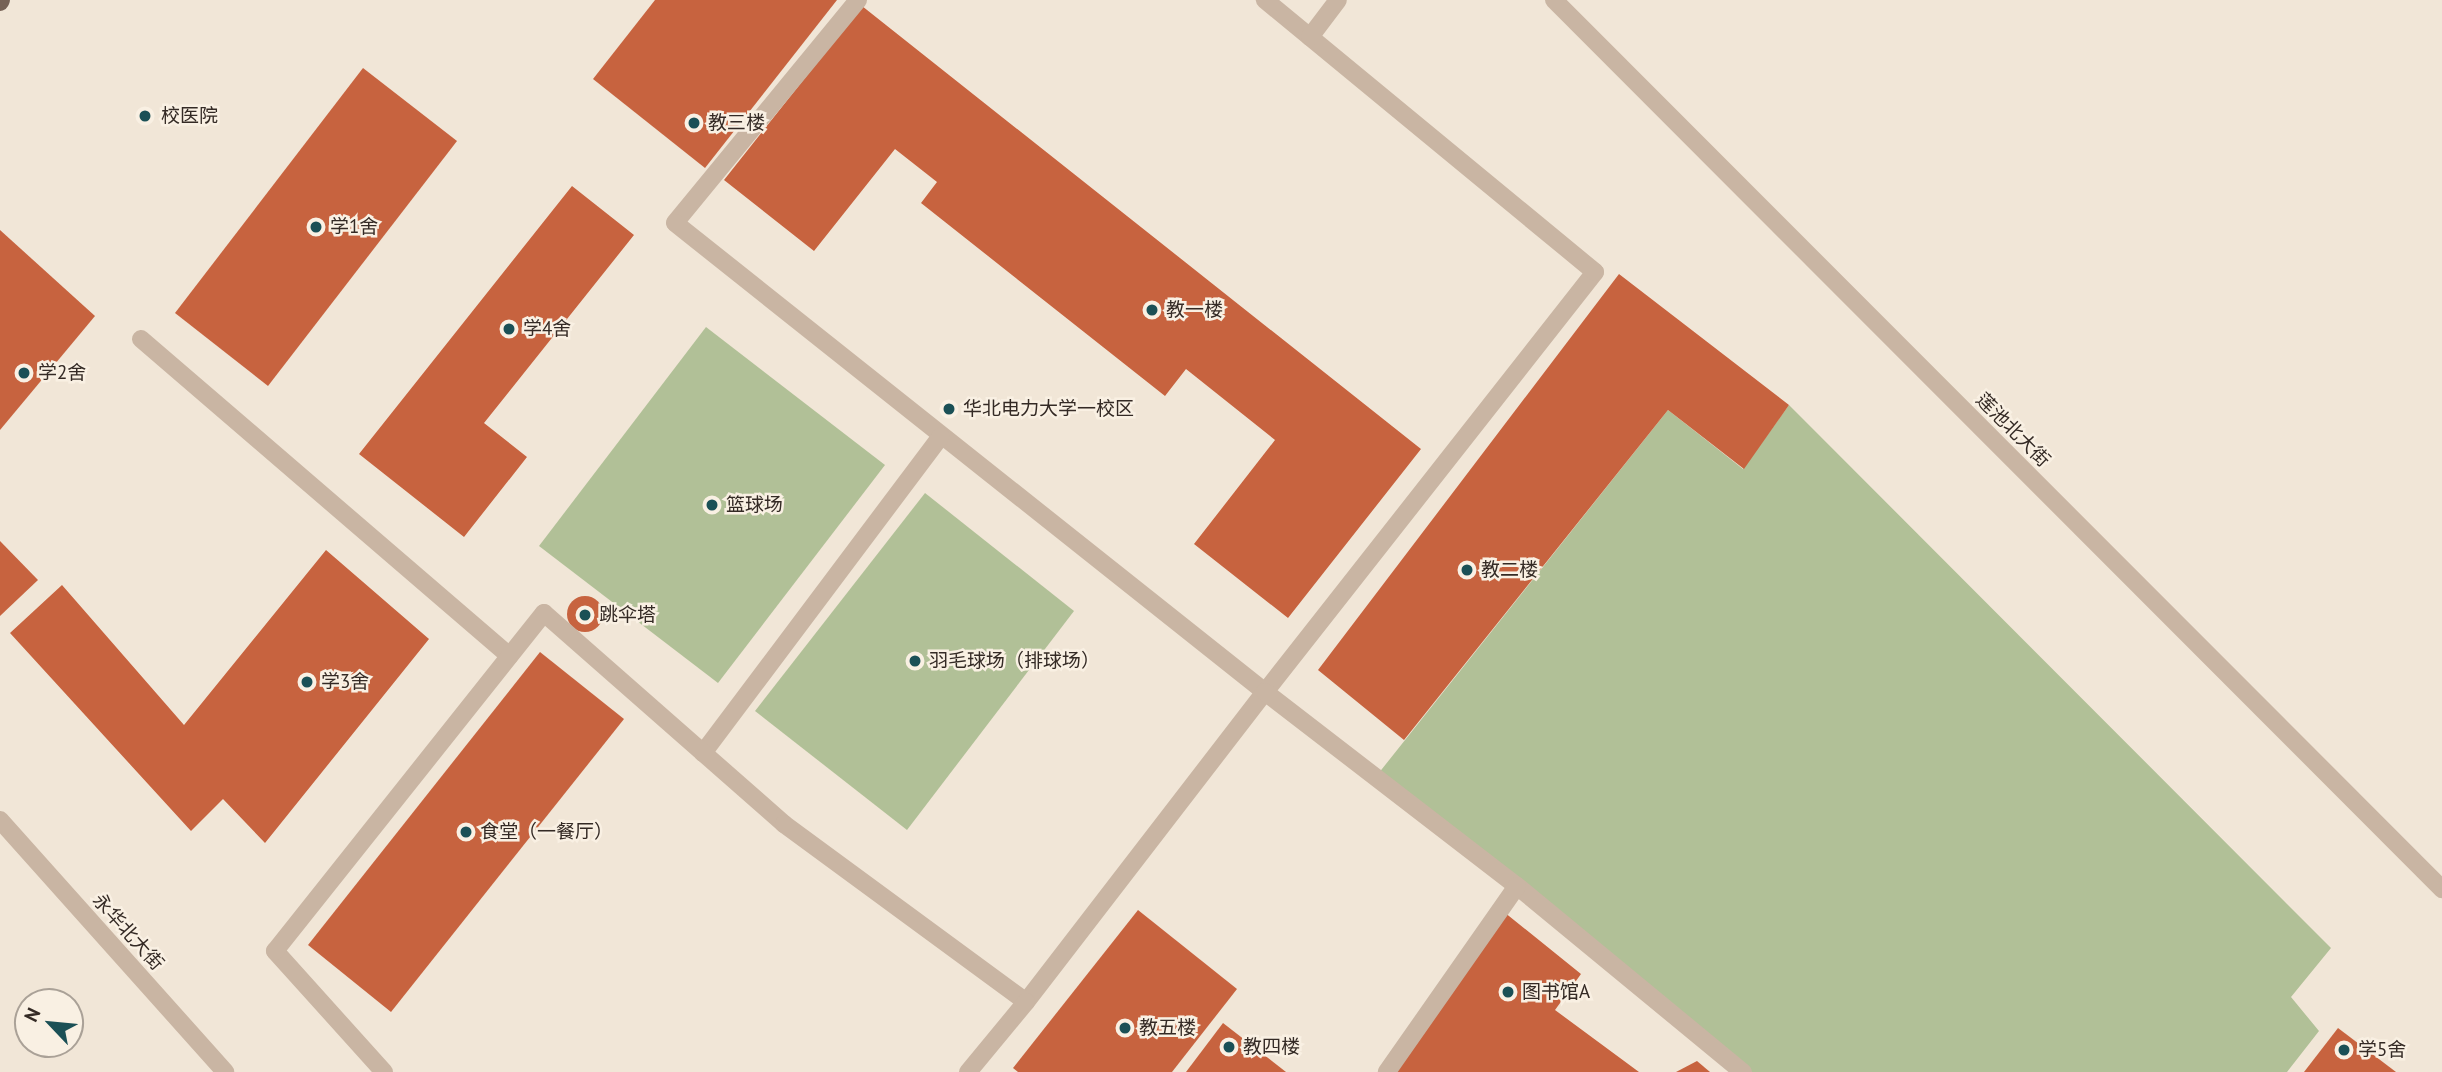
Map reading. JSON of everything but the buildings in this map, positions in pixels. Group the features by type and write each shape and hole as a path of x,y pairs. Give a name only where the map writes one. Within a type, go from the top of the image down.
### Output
{"street":[{"path":"858,0 675,223 1265,692 1517,886 1743,1072"},
{"path":"968,1072 1026,1002 1595,272 1265,0"},
{"path":"1310,37 1338,0"},
{"name":"莲池北大街","path":"1554,0 2442,889"},
{"path":"141,339 510,656"},
{"path":"703,753 942,436"},
{"path":"384,1072 275,951 544,613 784,824 1026,1002"},
{"name":"永华北大街","path":"0,820 225,1072"},
{"path":"1387,1072 1517,886"}],"green space":[{"name":"篮球场","path":"706,327 885,465 718,683 539,546"},
{"path":"1789,405 2331,948 2291,997 2319,1031 2287,1072 1734,1072 1374,779 1668,410 1743,469"},
{"name":"羽毛球场（排球场）","path":"925,493 1074,611 907,830 755,711"}],"place":[{"name":"校医院","path":"145,116"},
{"name":"教三楼","path":"694,123"},
{"name":"学1舍","path":"316,227"},
{"name":"教一楼","path":"1152,310"},
{"name":"学4舍","path":"509,329"},
{"name":"学2舍","path":"24,373"},
{"name":"华北电力大学一校区","path":"949,409"},
{"name":"篮球场","path":"712,505"},
{"name":"教二楼","path":"1467,570"},
{"name":"跳伞塔","path":"585,615"},
{"name":"羽毛球场（排球场）","path":"915,661"},
{"name":"学3舍","path":"307,682"},
{"name":"食堂（一餐厅）","path":"466,832"},
{"name":"图书馆A","path":"1508,992"},
{"name":"教五楼","path":"1125,1028"},
{"name":"教四楼","path":"1229,1047"},
{"name":"学5舍","path":"2344,1050"}]}
